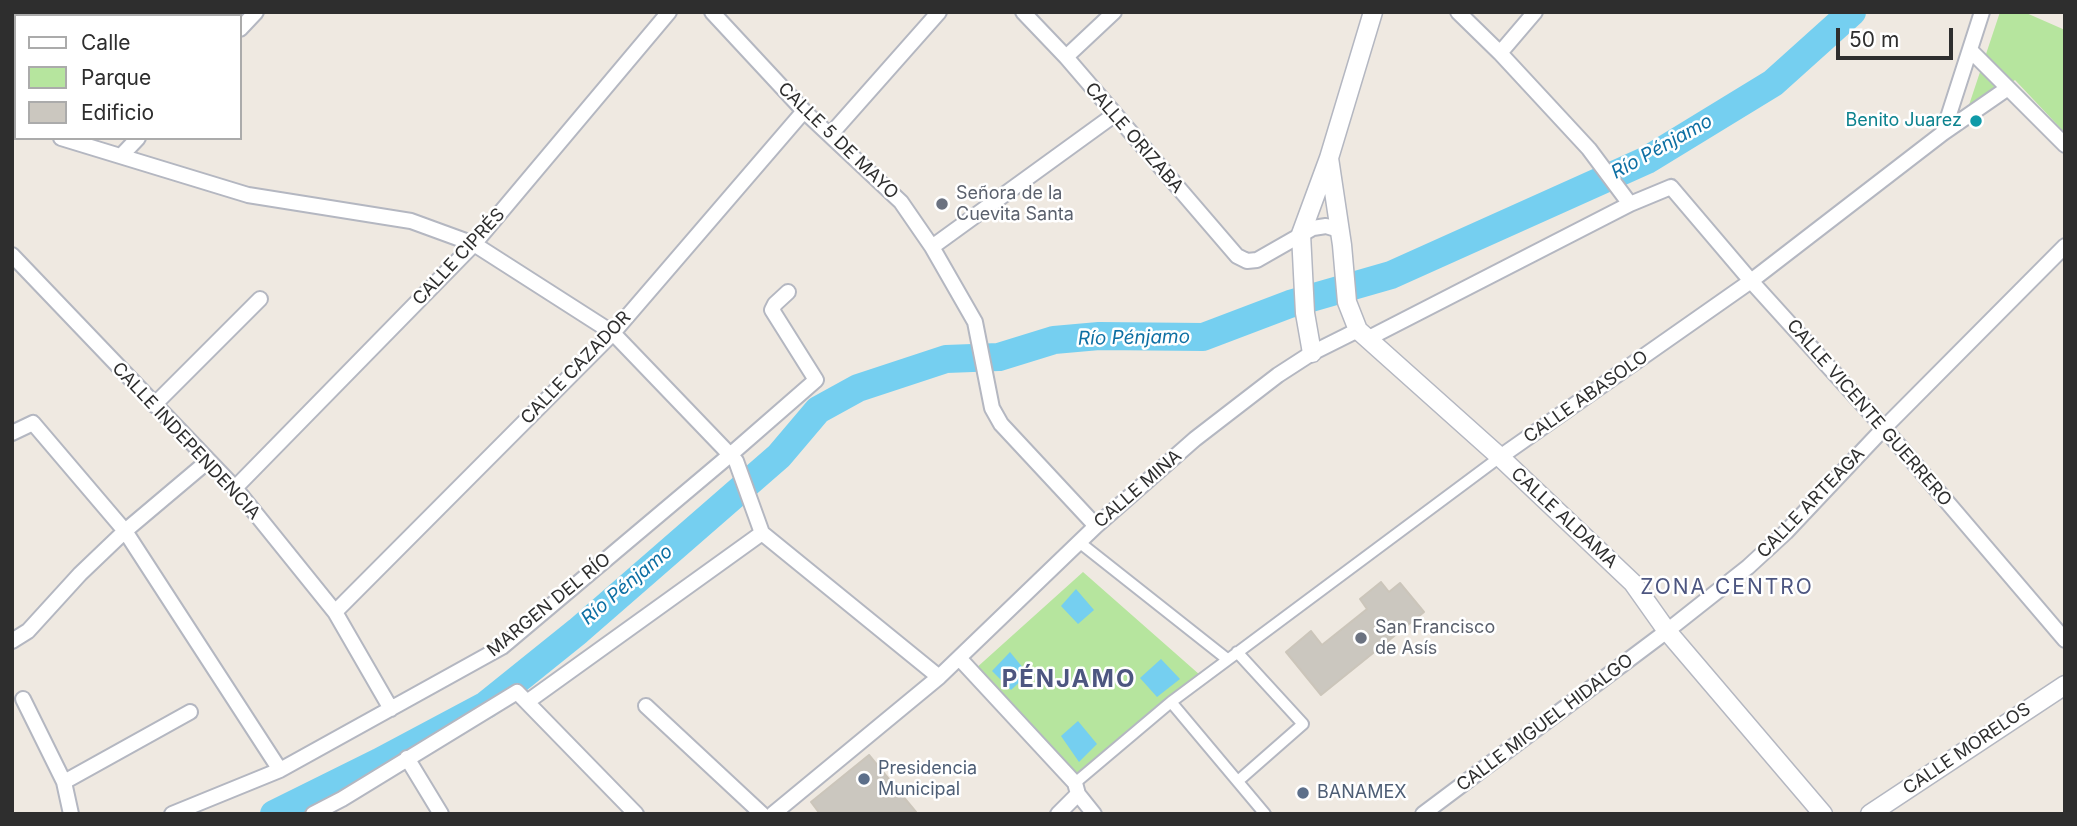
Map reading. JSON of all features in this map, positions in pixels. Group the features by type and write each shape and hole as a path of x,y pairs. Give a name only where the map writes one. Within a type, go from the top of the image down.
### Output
{"street":[{"path":"242,27 256,12"},
{"name":"CALLE CIPRÉS","path":"235,488 474,244 669,12"},
{"name":"CALLE 5 DE MAYO","path":"712,12 804,111 901,202 932,247 975,322 992,408 1001,424 1096,526"},
{"path":"831,134 939,12"},
{"name":"CALLE ORIZABA","path":"1023,12 1066,57 1237,256 1247,261 1257,260 1301,234"},
{"path":"1066,57 1114,12"},
{"path":"1312,353 1305,313 1301,234 1329,158 1373,12"},
{"path":"1458,12 1589,149 1630,204"},
{"path":"1500,53 1535,12"},
{"path":"1943,133 1979,14"},
{"path":"1970,50 2065,145"},
{"name":"CALLE ABASOLO","path":"1077,789 1171,702 1227,659 1500,457 1751,281 1943,133 2008,88"},
{"name":"CALLE CAZADOR","path":"335,612 612,333 804,111"},
{"path":"932,247 1114,115"},
{"path":"68,140 248,195 411,220 474,244 612,333 733,458 762,533 939,677"},
{"path":"121,156 136,140"},
{"name":"CALLE ALDAMA","path":"1329,158 1347,302 1363,334 1500,457 1633,583 1667,631 1823,814"},
{"name":"CALLE VICENTE GUERRERO","path":"1671,187 1751,281 1884,428 2065,640"},
{"name":"CALLE MINA","path":"772,814 960,659 1096,526 1195,439 1278,375 1312,353 1363,334 1630,204 1671,187"},
{"path":"1301,234 1326,226 1340,237"},
{"name":"CALLE ARTEAGA","path":"1667,631 1748,568 1776,541 2065,246"},
{"name":"CALLE INDEPENDENCIA","path":"12,255 235,488 335,612 391,709"},
{"name":"MARGEN DEL RÍO","path":"172,814 280,770 502,647 733,458 816,380 772,310 788,292"},
{"path":"154,405 260,299"},
{"path":"12,433 33,423 125,531 280,770"},
{"path":"12,641 28,631 80,574 125,531 208,461"},
{"path":"313,814 407,758 522,697 762,533"},
{"path":"1079,542 1227,659"},
{"name":"CALLE MIGUEL HIDALGO","path":"1423,814 1667,631"},
{"path":"1237,652 1303,724 1238,781"},
{"path":"960,659 1077,789 1094,814"},
{"name":"CALLE MORELOS","path":"1870,814 2065,685"},
{"path":"522,697 636,814"},
{"path":"23,699 64,782 71,814"},
{"path":"1171,702 1265,814"},
{"path":"646,706 762,814"},
{"path":"64,782 190,712"},
{"path":"407,758 441,814"},
{"path":"1058,814 1077,789"}],"green space":[{"path":"2000,12 2024,12 2065,30 2065,133 2015,80 1966,114"},
{"path":"1083,572 1200,675 1079,778 974,670"}],"water":[{"path":"1076,589 1094,610 1078,624 1061,606"},
{"path":"1010,652 1028,674 1011,690 992,671"},
{"path":"1161,659 1180,679 1157,697 1140,678"},
{"path":"1078,721 1097,744 1079,762 1061,736"}],"building":[{"name":"San Francisco de Asís","path":"1381,582 1389,592 1400,583 1424,612 1321,695 1286,652 1311,631 1322,645 1367,609 1360,599"},
{"name":"Presidencia Municipal","path":"869,755 916,812 820,814 811,802"}],"waterway":[{"name":"Río Pénjamo","path":"274,814 486,705 578,631 779,456 818,410 858,388 946,359 999,357 1054,340 1099,336 1203,337 1290,304 1391,275 1647,160 1773,83 1852,12"}],"place":[{"name":"Benito Juarez","path":"1976,121"},
{"name":"Señora de la Cuevita Santa","path":"942,204"},
{"name":"San Francisco de Asís","path":"1361,638"},
{"name":"Presidencia Municipal","path":"864,779"},
{"name":"BANAMEX","path":"1303,793"}],"district":[{"name":"ZONA CENTRO","path":"1727,588"},
{"name":"PÉNJAMO","path":"1069,680"}]}
